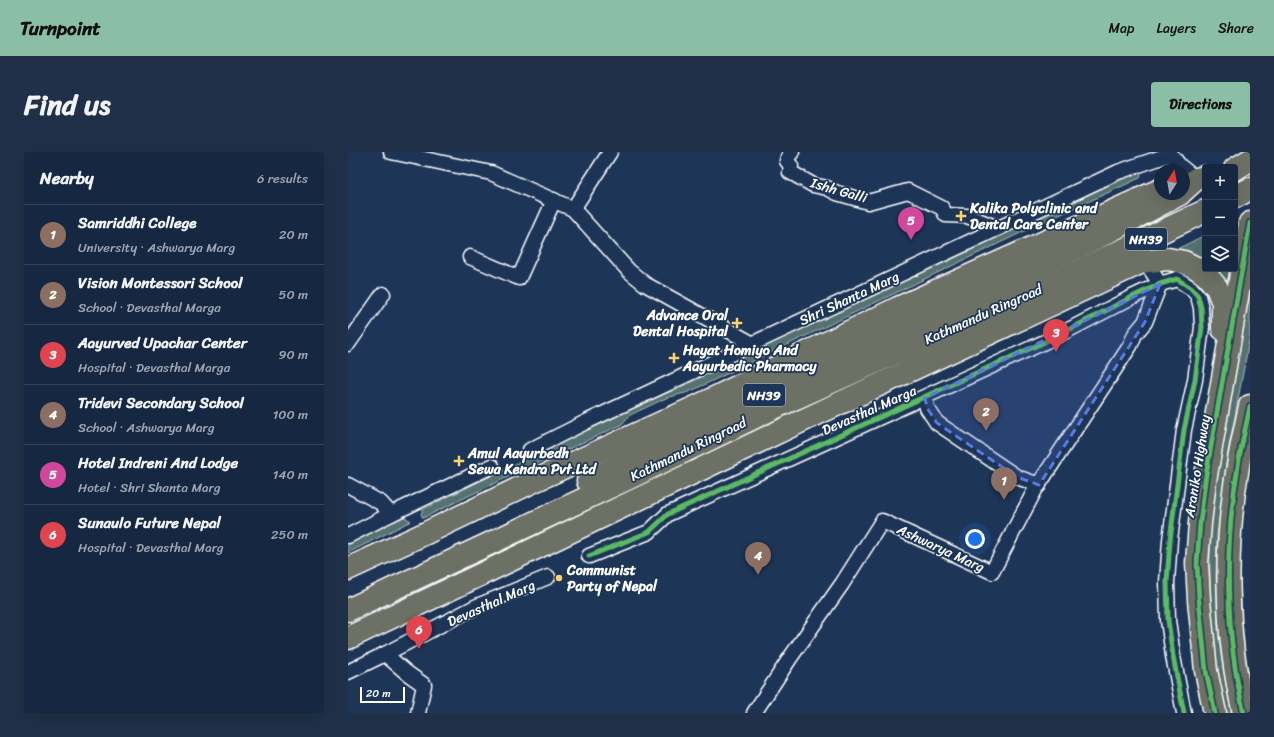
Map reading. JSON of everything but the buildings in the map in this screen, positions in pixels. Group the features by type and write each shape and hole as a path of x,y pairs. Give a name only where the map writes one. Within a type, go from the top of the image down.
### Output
{"main road":[{"path":"1238,167 1250,160"},
{"path":"1238,183 1250,185"},
{"path":"1238,195 1250,189"},
{"path":"348,569 534,481 700,405 898,308 1154,193"},
{"name":"Kathmandu Ringroad","path":"348,595 548,501 851,352 1087,243 1169,200"},
{"name":"Kathmandu Ringroad","path":"348,610 778,406 1202,212"},
{"name":"Araniko Highway","path":"1215,713 1206,671 1198,600 1197,563 1205,481 1250,223"},
{"path":"1047,306 1072,285 1087,266 1168,259 1184,262 1198,269 1208,277 1217,288 1223,303 1224,374"},
{"path":"348,638 791,426 1145,261"},
{"path":"1244,713 1234,661 1230,620 1229,580 1233,502 1238,466 1250,406"}],"street":[{"path":"393,152 491,173 573,209 629,271 645,284 753,344"},
{"path":"573,209 610,152"},
{"name":"Ishh Galli","path":"792,152 787,161 791,166 790,172 813,185 827,188 837,193 868,202 908,191 942,208 946,215 967,216 998,228"},
{"path":"1170,153 1195,181"},
{"name":"Shri Shanta Marg","path":"530,450 586,422 1118,172 1170,153"},
{"path":"470,257 519,278 554,200"},
{"path":"1145,261 1160,284"},
{"name":"Devasthal Marga","path":"589,556 649,532 668,514 1052,339 1160,284 1177,279 1191,288 1198,296 1201,308 1202,327 1195,380 1184,430 1170,540 1167,582 1168,620 1184,713"},
{"name":"Ashwarya Marg","path":"754,713 790,658 842,584 882,521 992,572 1035,490 1130,346 1135,334 1145,322 1160,284"},
{"path":"348,344 383,294"},
{"path":"925,398 927,408 937,423 1018,478 1039,485"},
{"path":"348,536 492,466"},
{"path":"348,485 381,503 391,514"},
{"name":"Devasthal Marg","path":"348,672 476,606 548,577"},
{"path":"385,654 424,685 418,713"}],"highlighted area":[{"path":"1160,284 1145,322 1039,485 1017,477 937,423 927,408 925,398"}],"green space":[{"path":"1139,172 1141,175 1140,178 1033,227 689,392 666,398 630,415 621,425 423,518 421,514 423,509 629,409 967,252 1094,190"},
{"path":"1202,236 1202,266 1167,254"},
{"path":"1209,272 1229,272 1225,293"},
{"path":"1250,275 1250,336 1227,457 1217,535 1216,577 1218,634 1223,668 1233,713 1226,713 1213,633 1210,580 1211,527 1213,500"},
{"path":"403,516 411,521 348,553 348,542"}],"cycle path":[{"path":"1215,713 1206,671 1197,563 1205,481 1250,223"},
{"path":"589,556 649,532 668,514 1051,339 1160,284 1177,279 1191,288 1198,296 1201,308 1202,327 1195,380 1184,430 1170,540 1167,582 1168,620 1184,713"},
{"path":"1244,713 1233,653 1230,621 1229,558 1233,496 1250,406"}],"place":[{"name":"Kalika Polyclinic and Dental Care Center","path":"961,216"},
{"name":"Hotel Indreni And Lodge","path":"911,240"},
{"name":"Advance Oral Dental Hospital","path":"737,323"},
{"name":"Aayurved Upachar Center","path":"1056,352"},
{"name":"Hayat Homiyo And Aayurbedic Pharmacy","path":"674,358"},
{"name":"Vision Montessori School","path":"986,431"},
{"name":"Amul Aayurbedh Sewa Kendra Pvt.Ltd","path":"459,461"},
{"name":"Samriddhi College","path":"1004,500"},
{"name":"Tridevi Secondary School","path":"758,575"},
{"name":"Communist Party of Nepal","path":"559,578"},
{"name":"Sunaulo Future Nepal","path":"419,649"}]}
